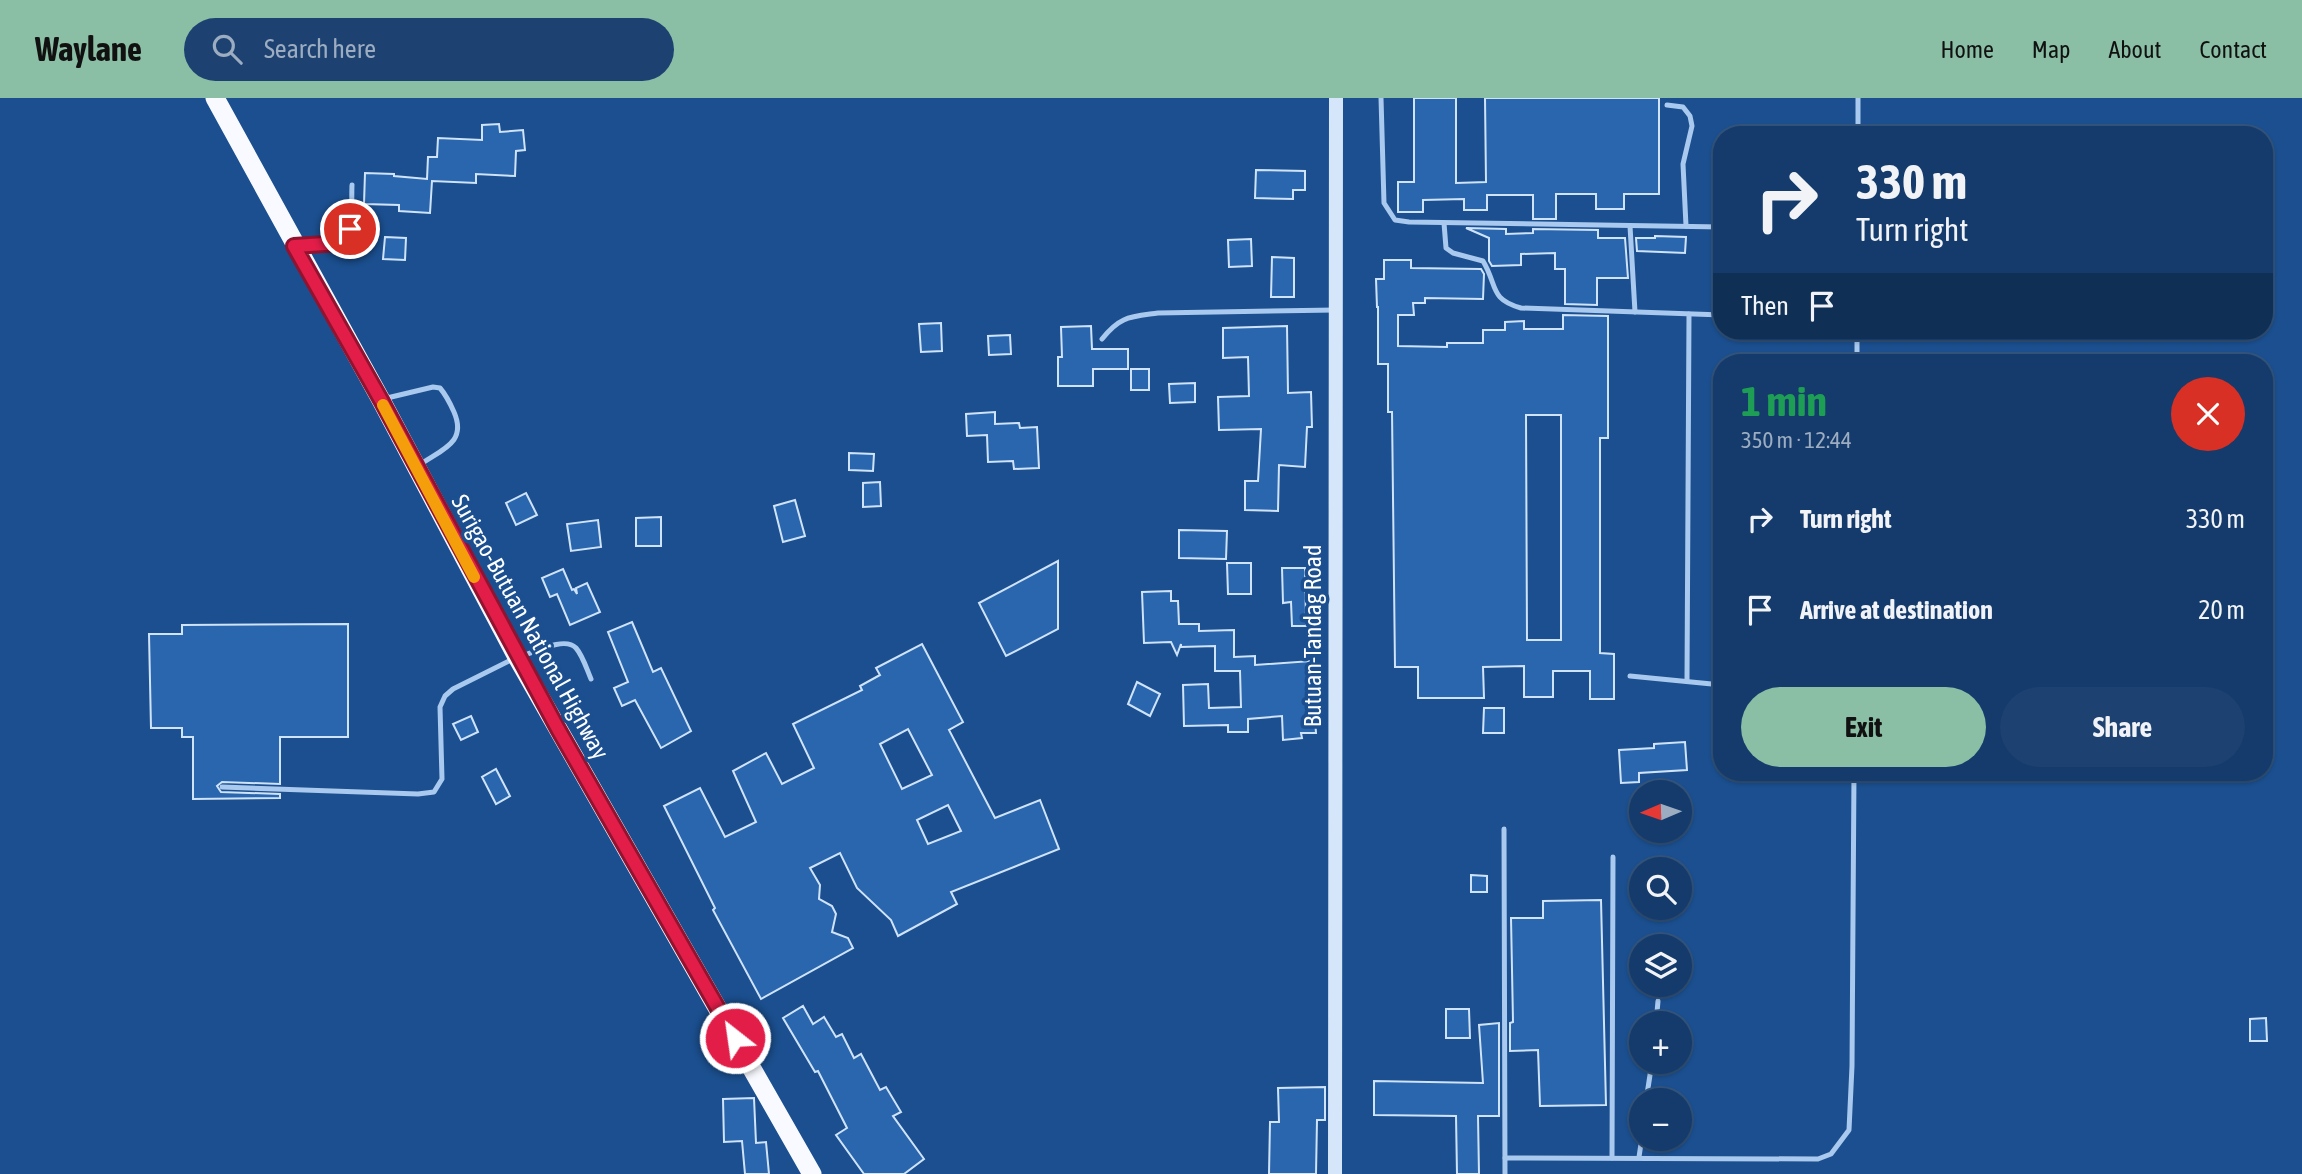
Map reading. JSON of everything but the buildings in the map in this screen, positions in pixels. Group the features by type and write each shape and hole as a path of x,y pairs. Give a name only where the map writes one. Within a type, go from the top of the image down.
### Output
{"highway":[{"name":"Surigao-Butuan National Highway","path":"215,98 381,400 517,657 813,1174"}],"main road":[{"name":"Butuan-Tandag Road","path":"1335,1174 1336,98"}],"lane":[{"path":"1381,98 1384,203 1395,219 1444,223 1713,227"},
{"path":"1858,98 1858,126"},
{"path":"1667,105 1683,107 1690,116 1692,126 1683,164 1686,226"},
{"path":"294,246 340,243 344,239 350,229 352,185"},
{"path":"1444,223 1446,248 1453,253 1483,261 1499,298 1506,304 1521,308 1713,315"},
{"path":"1630,226 1635,312"},
{"path":"1102,339 1114,324 1145,315 1335,310"},
{"path":"1688,681 1689,314"},
{"path":"381,400 433,387 440,388 446,395 459,424 459,433 454,441 415,468"},
{"path":"222,787 418,794 434,792 442,779 440,707 445,696 453,689 517,657 561,644 570,644 576,649 591,679"},
{"path":"1630,676 1713,684"},
{"path":"1505,1158 1818,1159 1831,1154 1849,1130 1854,781"},
{"path":"1504,828 1505,1174"},
{"path":"1612,1158 1613,858"},
{"path":"1657,1011 1658,1001"},
{"path":"1639,1157 1640,1151"}],"slow traffic":[{"path":"383,405 474,577"}],"route":[{"path":"350,229 340,243 294,246 381,400 517,657 735,1038"}]}
